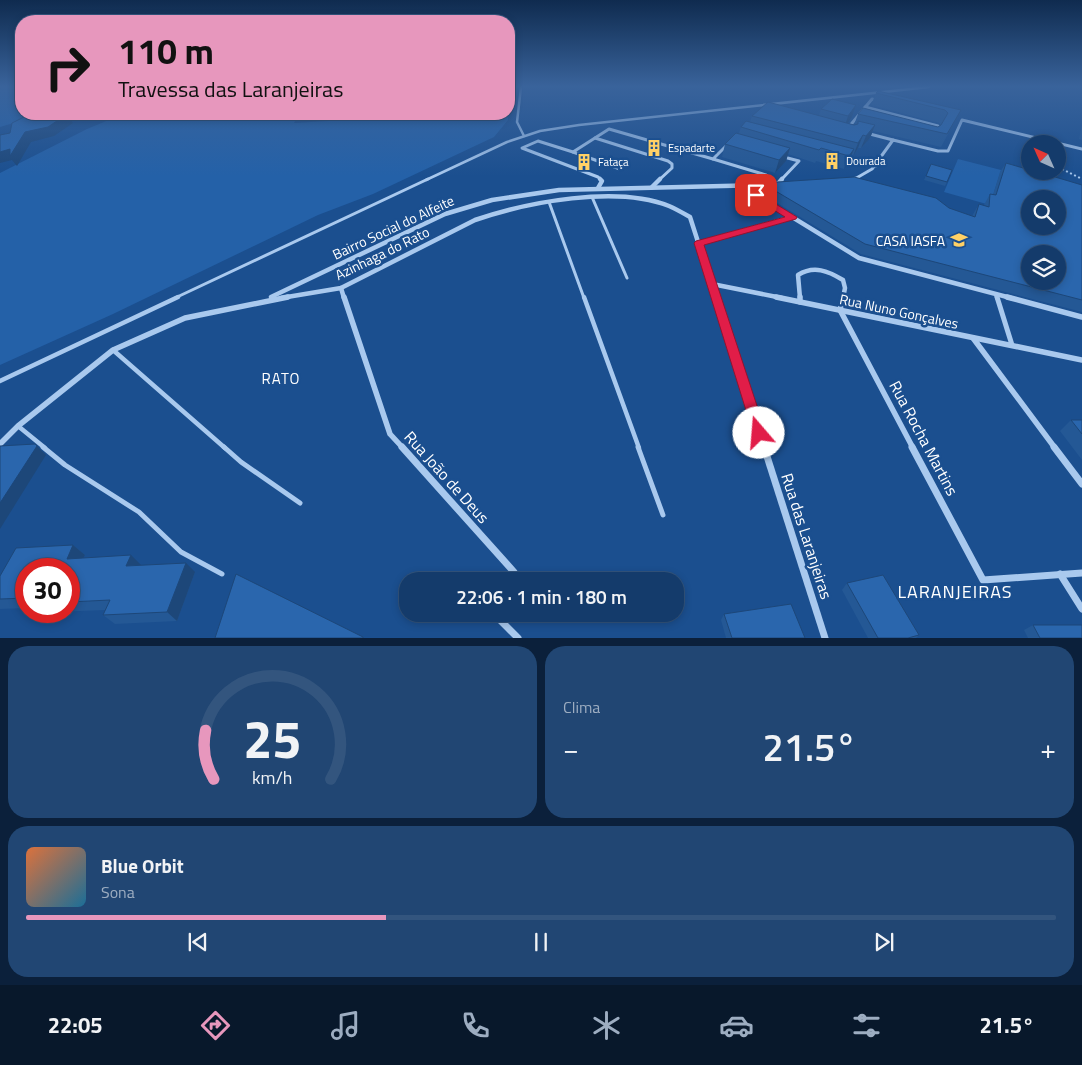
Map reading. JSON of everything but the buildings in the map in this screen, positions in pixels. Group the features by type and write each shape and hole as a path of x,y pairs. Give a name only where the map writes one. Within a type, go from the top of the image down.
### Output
{"street":[{"path":"866,120 856,117 847,128 938,151 948,151 962,120"},
{"path":"901,117 938,126 932,136"},
{"path":"953,118 1082,149"},
{"path":"573,152 609,129 766,175 777,185 799,161 773,154"},
{"path":"841,131 850,134"},
{"path":"595,138 668,161 672,164 672,168 652,187"},
{"path":"848,182 864,176 876,166 893,140"},
{"path":"598,188 602,181 598,177 522,148 538,141 620,169 626,163"},
{"path":"713,159 731,141"},
{"path":"842,157 876,166"},
{"name":"Bairro Social do Alfeite","path":"264,301 420,225 467,206 529,192 598,188 786,185"},
{"path":"756,195 859,258 1082,317"},
{"name":"Azinhaga do Rato","path":"0,444 18,426 114,350 135,339 184,318 264,301 341,288 475,220 507,209 549,202 620,197 669,206 690,217 699,243"},
{"path":"699,243 793,217"},
{"name":"Rua das Laranjeiras","path":"699,243 824,638"},
{"path":"800,302 798,275 805,269 818,268 843,280 845,288 840,310"},
{"name":"Rua Nuno Gonçalves","path":"712,284 1082,360"},
{"name":"Rua João de Deus","path":"341,288 390,434 514,572"},
{"path":"996,294 1012,345"},
{"name":"Rua Rocha Martins","path":"840,310 983,580 1060,574"},
{"path":"973,337 1082,484"},
{"path":"1082,573 1060,574 1082,609"},
{"path":"502,622 518,638"}],"lane":[{"path":"517,117 517,122 524,136"},
{"path":"0,381 524,136 579,125 655,117"},
{"path":"848,182 857,184"},
{"path":"592,198 627,278"},
{"path":"549,202 663,515"},
{"path":"114,350 241,462 300,504"},
{"path":"18,426 65,466 108,491 138,512 181,552 222,574"}],"path":[{"path":"1066,171 1082,179"}],"shaded area":[{"path":"0,117 15,117 15,120 24,120 0,127"},
{"path":"109,120 296,120 294,123 345,120 508,120 494,137 373,194 318,215 113,314 0,365 0,173"},
{"path":"958,159 1001,170 990,205 944,192"}],"place":[{"name":"Espadarte","path":"654,148"},
{"name":"Dourada","path":"832,161"},
{"name":"Fataça","path":"584,162"},
{"name":"CASA IASFA","path":"959,240"}],"district":[{"name":"RATO","path":"281,378"},
{"name":"LARANJEIRAS","path":"955,591"}],"route":[{"path":"756,195 793,217 699,243 759,433"}]}
